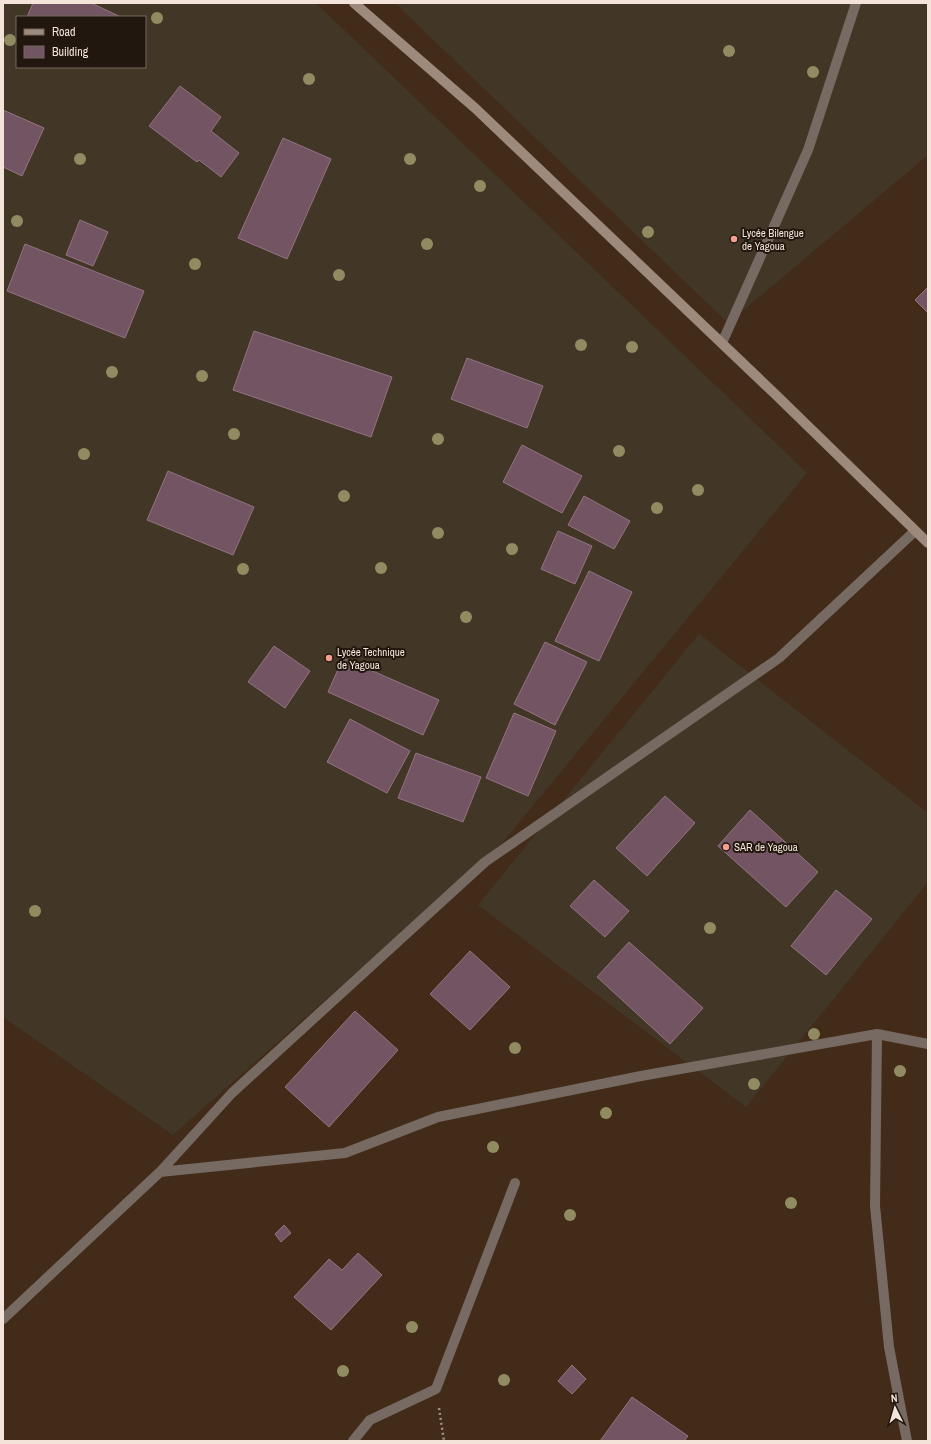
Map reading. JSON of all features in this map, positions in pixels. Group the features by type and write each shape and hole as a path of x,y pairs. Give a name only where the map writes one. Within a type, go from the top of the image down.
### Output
{"street":[{"path":"354,3 475,108 722,343 928,543"},
{"path":"722,343 808,150 856,3"},
{"path":"3,1319 160,1172 232,1093 485,862 779,658 915,531"},
{"path":"160,1172 345,1153 438,1117 641,1076 877,1034 928,1044"},
{"path":"877,1034 875,1206 889,1347 907,1441"},
{"path":"353,1441 370,1420 436,1389 515,1183"}],"path":[{"path":"436,1389 444,1441"}],"shaded area":[{"name":"Lycée Technique de Yagoua","path":"3,3 316,3 807,473 503,842 173,1135 3,1017"},
{"name":"Lycée Bilengue de Yagoua","path":"395,3 928,3 928,155 728,323"},
{"name":"SAR de Yagoua","path":"699,634 928,813 928,882 746,1107 478,905"}],"building":[{"path":"33,3 91,3 119,16 27,16"},
{"path":"180,86 221,117 211,131 239,153 221,177 199,160 197,162 149,126"},
{"path":"3,110 44,128 22,176 3,167"},
{"path":"283,138 331,159 287,259 238,238"},
{"path":"80,220 108,232 93,266 66,255"},
{"path":"25,244 144,291 125,338 7,291"},
{"path":"928,287 928,313 915,300"},
{"path":"254,331 392,377 371,437 233,390"},
{"path":"467,358 543,386 527,428 451,399"},
{"path":"522,445 582,476 562,513 503,482"},
{"path":"168,471 254,507 233,555 147,520"},
{"path":"584,496 630,521 614,549 568,525"},
{"path":"558,531 592,546 575,584 541,569"},
{"path":"589,571 632,592 599,661 555,641"},
{"path":"545,642 587,662 555,725 514,704"},
{"path":"274,646 310,671 285,708 248,682"},
{"path":"343,658 439,700 423,735 328,692"},
{"path":"514,713 556,731 528,796 486,778"},
{"path":"350,719 410,751 387,793 327,762"},
{"path":"416,753 481,777 463,822 398,798"},
{"path":"665,796 695,823 647,876 616,848"},
{"path":"750,810 818,872 786,907 718,846"},
{"path":"594,880 629,911 605,937 570,906"},
{"path":"836,890 872,919 826,975 791,946"},
{"path":"629,942 703,1008 670,1044 597,977"},
{"path":"470,951 510,987 470,1030 430,994"},
{"path":"355,1011 398,1050 329,1127 285,1087"},
{"path":"284,1225 291,1233 281,1242 275,1234"},
{"path":"358,1253 382,1275 331,1330 294,1297 329,1259 342,1270"},
{"path":"572,1365 586,1379 572,1394 558,1381"},
{"path":"632,1397 688,1436 684,1441 600,1441"}],"place":[{"name":"Lycée Bilengue de Yagoua","path":"734,239"},
{"name":"Lycée Technique de Yagoua","path":"329,658"},
{"name":"SAR de Yagoua","path":"726,847"}]}
